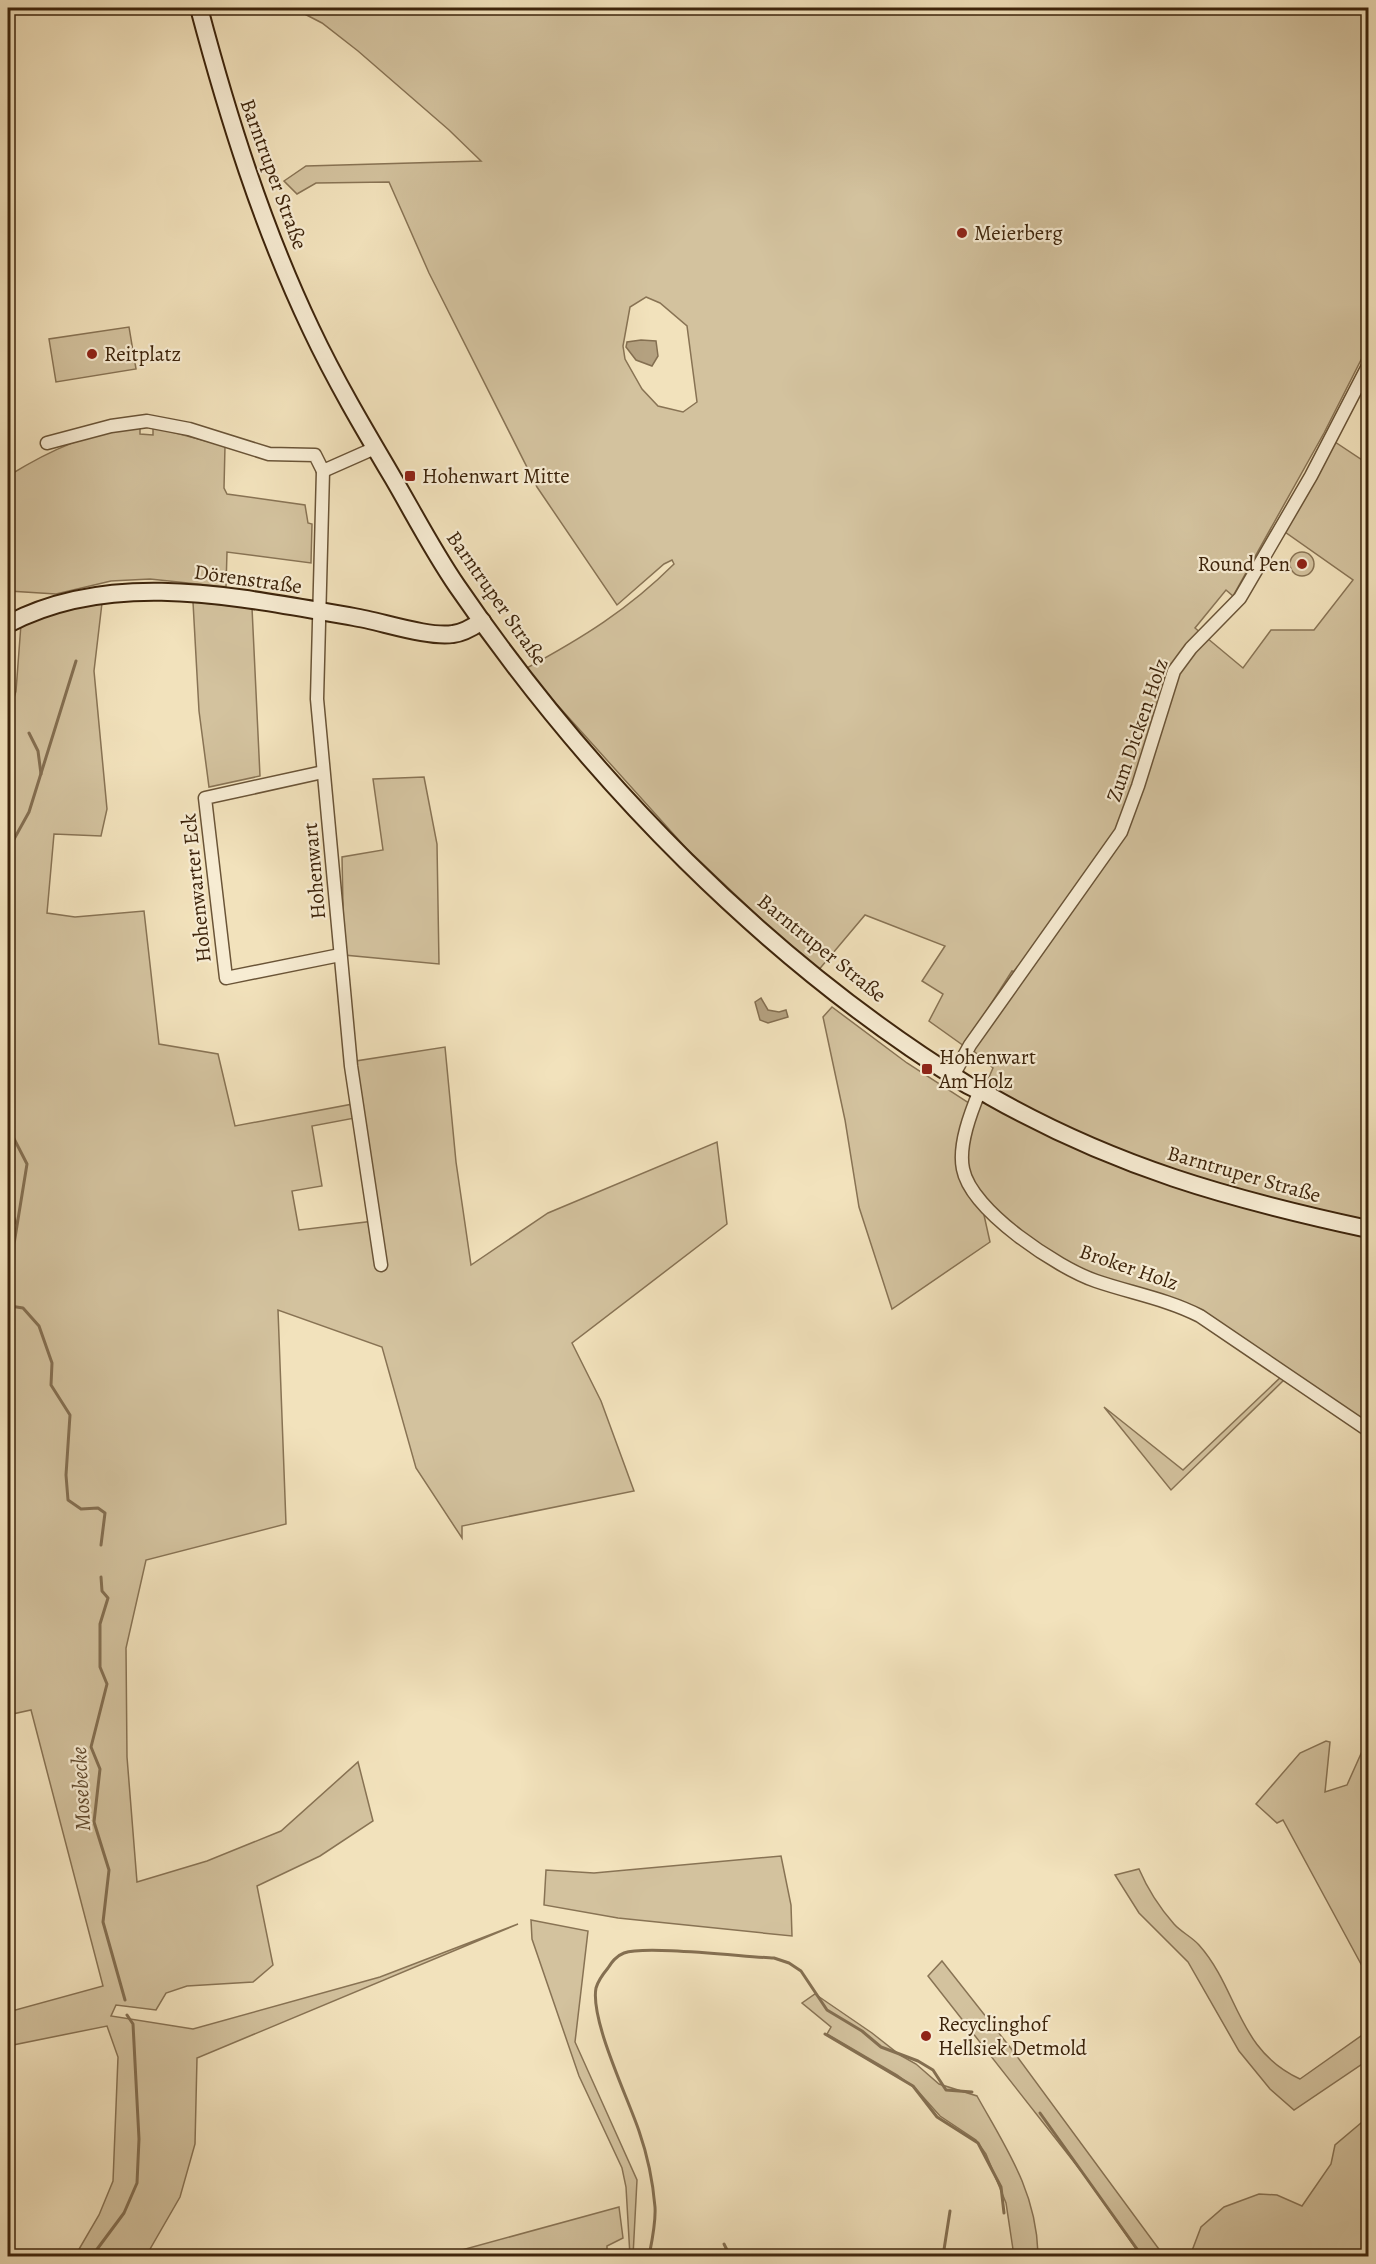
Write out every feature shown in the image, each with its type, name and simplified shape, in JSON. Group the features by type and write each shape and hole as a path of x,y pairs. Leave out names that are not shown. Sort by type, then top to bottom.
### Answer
{"main road":[{"name":"Barntruper Straße","path":"199,8 223,100 265,219 311,330 375,448 453,581 482,621 588,756 647,821 710,883 840,994 954,1074 974,1083 980,1090 1066,1136 1168,1178 1256,1204 1368,1229"},
{"name":"Dörenstraße","path":"8,624 52,606 94,596 133,592 195,593 320,611 438,634 459,633 482,621"}],"street":[{"name":"Zum Dicken Holz","path":"954,1074 976,1037 1121,832 1174,671 1191,648 1240,598 1294,506 1368,366"},
{"path":"47,443 111,426 157,422 269,454 315,455 323,471 375,448"},
{"name":"Hohenwart","path":"323,471 317,699 333,850 351,1066 381,1265"},
{"name":"Hohenwarter Eck","path":"323,772 205,798 226,978 340,955"},
{"name":"Broker Holz","path":"980,1090 964,1142 963,1169 980,1201 1007,1226 1078,1273 1095,1281 1178,1304 1200,1316 1368,1430"}],"shaded area":[{"path":"293,8 1368,8 1368,346 1324,433 1233,596 1226,590 1195,628 1243,668 1271,630 1314,630 1353,580 1285,532 1335,442 1368,464 1368,1427 1200,1314 1096,1279 1035,1243 983,1200 965,1163 978,1102 993,1068 968,1046 1018,973 1012,971 964,1046 929,1021 943,994 922,981 945,946 865,915 817,972 686,848 525,669 604,622 674,564 672,560 664,564 617,605 537,487 429,273 389,182 316,183 297,194 284,181 306,166 481,161 358,51 322,23","holes":["646,297 660,303 687,326 697,402 683,412 658,406 642,389 625,359 623,346 630,307"]},
{"name":"Reitplatz","path":"129,327 136,369 56,382 49,339"},
{"path":"656,341 658,356 652,366 636,360 626,347 627,342"},
{"path":"140,427 140,434 153,435 153,427 225,446 224,488 227,494 305,505 308,523 312,524 311,563 227,552 226,587 150,579 111,581 56,594 9,591 8,476 55,450 87,438"},
{"name":"Round Pen","path":"1302,552 1311,555 1314,564 1311,573 1302,576 1293,573 1290,564 1293,555"},
{"path":"193,602 252,608 260,776 209,787 199,711"},
{"path":"102,603 94,671 107,809 101,836 54,834 47,913 75,917 144,911 159,1044 218,1054 235,1126 353,1104 355,1118 312,1126 322,1186 292,1191 299,1230 374,1221 356,1061 445,1047 456,1162 471,1265 548,1213 717,1142 727,1224 572,1343 601,1401 634,1491 462,1526 462,1538 416,1468 382,1347 278,1310 286,1524 146,1560 126,1648 127,1757 137,1882 207,1861 281,1831 358,1762 373,1821 320,1856 257,1886 273,1965 253,1982 187,1986 166,1993 156,2010 116,2005 111,2016 193,2029 380,1977 518,1924 197,2058 195,2144 180,2197 146,2256 75,2256 99,2215 113,2181 118,2057 107,2026 8,2046 8,2012 103,1986 31,1710 8,1715 8,718 16,691 21,624 61,610"},
{"path":"424,777 437,844 439,964 344,955 342,857 383,850 373,779"},
{"path":"761,998 768,1010 779,1012 786,1010 788,1017 768,1023 760,1020 755,1002"},
{"path":"832,1007 907,1063 969,1103 959,1154 982,1206 990,1242 892,1309 859,1207 845,1120 823,1017"},
{"path":"1282,1376 1286,1378 1171,1490 1104,1407 1183,1470"},
{"path":"1368,1738 1368,1977 1283,1820 1277,1823 1256,1804 1300,1753 1326,1741 1330,1742 1325,1792 1347,1785"},
{"path":"781,1856 791,1905 792,1936 618,1918 544,1905 546,1870 594,1873"},
{"path":"1139,1869 1163,1911 1177,1927 1199,1945 1212,1962 1251,2036 1263,2052 1279,2067 1300,2079 1368,2031 1368,2060 1294,2110 1270,2089 1239,2051 1188,1962 1139,1913 1115,1875"},
{"path":"531,1920 588,1931 575,2042 637,2180 633,2256 630,2256 626,2187 622,2168 579,2076 532,1939"},
{"path":"942,1961 1013,2051 1164,2256 1141,2256 1085,2176 928,1976"},
{"path":"815,1994 916,2064 939,2084 977,2096 1018,2171 1032,2210 1038,2253 1014,2256 1006,2203 986,2154 976,2140 940,2116 916,2089 897,2075 827,2034 831,2027 802,2003"},
{"path":"1368,2117 1368,2256 1190,2256 1201,2227 1224,2207 1259,2194 1277,2195 1302,2206 1331,2164 1335,2145"},
{"path":"619,2207 623,2238 607,2246 607,2256 440,2256"}],"waterway":[{"name":"Mosebecke","path":"8,850 29,812 76,661"},
{"path":"29,733 38,751 41,774"},
{"name":"Mosebecke","path":"8,1127 27,1164 14,1244 13,1297 10,1306 23,1308 39,1326 52,1363 51,1385 70,1415 66,1475 68,1500 81,1509 98,1508 105,1513 101,1545"},
{"path":"8,1203 16,1223"},
{"name":"Mosebecke","path":"101,1577 102,1591 108,1598 100,1624 100,1667 107,1684 91,1747 100,1769 94,1822 109,1870 103,1922 125,2000"},
{"path":"649,2256 655,2213 645,2149 604,2039 596,2002 596,1988 599,1980 616,1957 621,1954 652,1950 673,1951 774,1958 789,1963 801,1971 827,2010 862,2031 881,2047 918,2061 933,2070 946,2090 972,2092"},
{"name":"Mosebecke","path":"92,2256 124,2213 137,2183 139,2139 133,2024 127,2015"},
{"path":"825,2034 913,2086 937,2117 978,2143 1001,2187 1004,2213"},
{"path":"1040,2113 1142,2256"},
{"path":"943,2256 950,2211"},
{"path":"724,2244 730,2256"}],"place":[{"name":"Meierberg","path":"962,233"},
{"name":"Reitplatz","path":"92,354"},
{"name":"Hohenwart Mitte","path":"410,476"},
{"name":"Round Pen","path":"1302,564"},
{"name":"Hohenwart Am Holz","path":"927,1069"},
{"name":"Recyclinghof Hellsiek Detmold","path":"926,2036"}]}
